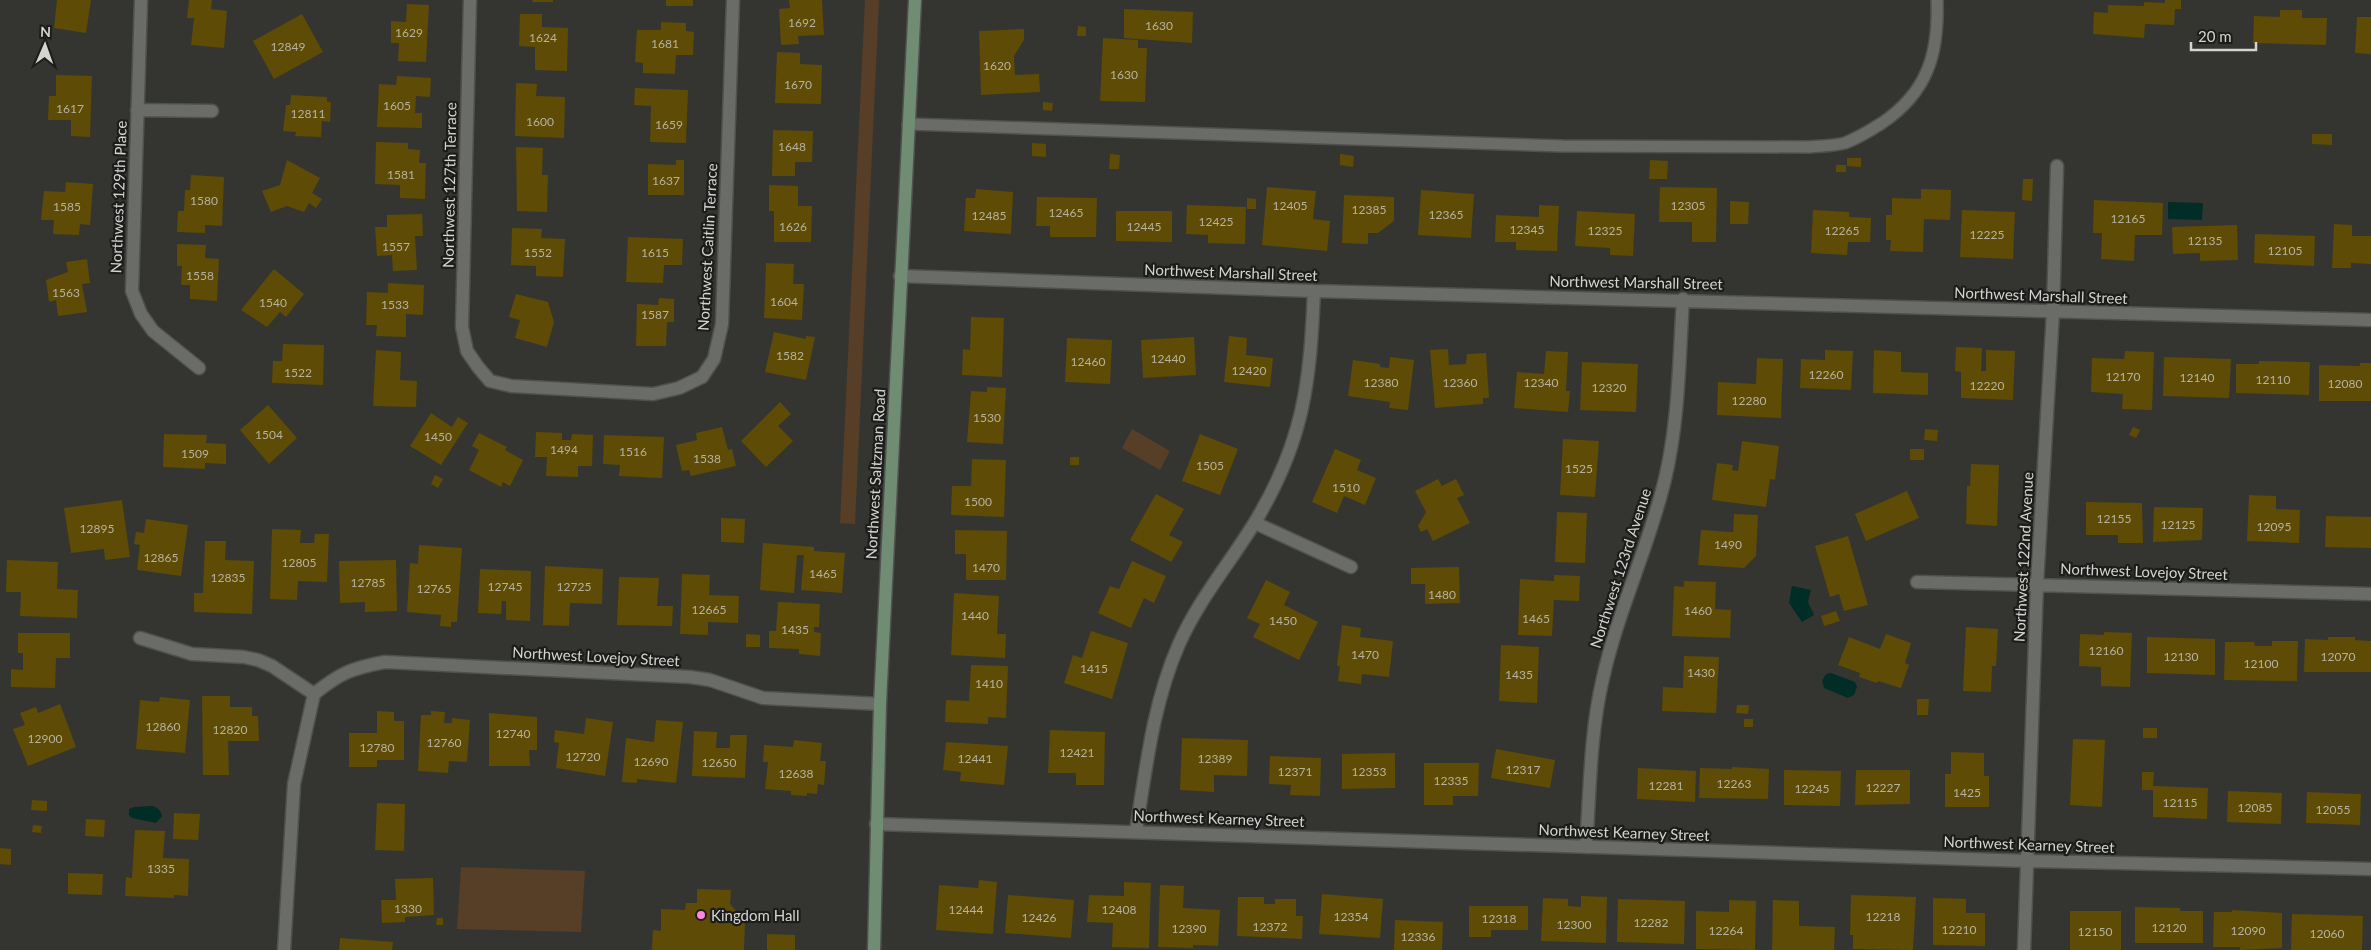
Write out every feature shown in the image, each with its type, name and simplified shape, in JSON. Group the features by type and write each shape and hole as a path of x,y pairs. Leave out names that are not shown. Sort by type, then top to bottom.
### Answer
{"main road":[{"name":"Northwest Saltzman Road","path":"874,950 880,704 915,0"}],"street":[{"name":"Northwest 129th Place","path":"141,0 132,291 141,314 153,331 199,368"},
{"name":"Northwest 127th Terrace","path":"470,0 462,327 468,352 478,368"},
{"name":"Northwest Caitlin Terrace","path":"478,368 490,381 511,386 653,394 679,388 702,377 714,359 722,324 733,0"},
{"path":"137,110 212,111"},
{"name":"Northwest 122nd Avenue","path":"2024,950 2037,584 2053,312 2057,166"},
{"name":"Northwest Marshall Street","path":"900,276 1314,291 1683,299 2053,312 2371,320"},
{"path":"1136,831 1155,716 1178,646 1191,618 1254,523 1280,476 1297,434 1306,395 1311,357 1314,291"},
{"name":"Northwest 123rd Avenue","path":"1586,847 1596,718 1602,680 1611,646 1653,520 1672,447 1676,416 1683,299"},
{"path":"1254,523 1351,566"},
{"name":"Northwest Lovejoy Street","path":"1917,582 2371,594"},
{"path":"140,638 192,654 244,656 258,660 272,666 314,694 294,784 284,950"},
{"name":"Northwest Lovejoy Street","path":"314,694 342,673 359,666 385,662 690,677 710,680 763,698 880,704"},
{"name":"Northwest Kearney Street","path":"876,824 2028,861 2371,869"}],"lane":[{"path":"908,124 1563,146 1810,147 1844,143 1871,130 1897,113 1920,88 1930,66 1937,36 1937,0"}],"shaded area":[{"path":"865,0 879,0 855,524 840,523"},
{"path":"2168,202 2203,203 2202,220 2168,219"},
{"path":"1132,429 1170,451 1160,470 1122,448"},
{"path":"1792,586 1811,590 1808,602 1814,615 1802,622 1789,603"},
{"path":"1831,673 1855,682 1857,687 1854,695 1848,698 1824,688 1822,681 1826,674"},
{"path":"152,806 162,814 156,823 132,818 129,815 129,809 134,807"},
{"path":"461,867 585,871 581,932 457,929"}],"building":[{"path":"57,0 91,0 86,33 54,28"},
{"path":"189,0 212,0 211,9 227,11 224,48 191,45 194,18 187,18"},
{"path":"533,0 553,0 553,2 532,2"},
{"path":"666,0 693,0 693,6 666,6"},
{"path":"789,0 822,0 824,35 798,36 799,44 781,45 779,9 790,8"},
{"path":"2165,0 2181,0 2181,9 2175,9 2174,25 2145,24 2144,38 2093,34 2094,12 2108,13 2108,5 2144,6 2144,2 2165,3"},
{"path":"407,4 429,5 426,62 398,61 399,43 391,43 391,21 406,22"},
{"path":"1124,9 1193,12 1192,43 1124,38"},
{"path":"2280,10 2302,10 2302,18 2327,18 2326,45 2253,43 2254,16 2280,17"},
{"path":"302,14 323,52 274,79 253,41"},
{"path":"520,14 542,14 542,27 568,28 567,71 535,70 535,47 519,46"},
{"path":"2357,17 2371,17 2371,54 2355,53"},
{"path":"661,22 686,23 686,31 694,32 693,55 676,55 675,74 643,73 643,63 635,62 637,30 661,30"},
{"path":"1078,26 1086,27 1086,36 1077,36"},
{"path":"1024,29 1024,40 1014,56 1015,75 1039,74 1040,92 981,95 979,31"},
{"path":"1103,38 1138,40 1138,48 1147,48 1145,102 1100,101"},
{"path":"777,52 800,53 800,64 822,65 821,104 775,103"},
{"path":"56,75 92,76 90,137 71,136 71,120 48,120 49,96 56,96"},
{"path":"397,76 431,78 430,97 416,96 415,113 422,113 422,128 377,127 379,84 396,85"},
{"path":"516,83 537,84 536,96 565,97 564,138 515,136"},
{"path":"635,88 688,90 686,143 650,142 651,106 634,105"},
{"path":"291,95 327,97 327,102 331,102 330,122 322,121 321,137 295,136 296,132 283,131 286,105 290,105"},
{"path":"1043,102 1053,103 1052,111 1043,110"},
{"path":"773,130 813,131 812,162 795,162 795,176 772,176"},
{"path":"2312,134 2332,134 2332,145 2312,144"},
{"path":"376,142 408,143 408,149 420,150 419,163 426,163 425,199 400,198 400,185 375,184"},
{"path":"1032,143 1046,144 1046,157 1032,156"},
{"path":"516,147 543,148 542,175 548,175 547,212 517,211"},
{"path":"1110,154 1120,155 1119,169 1109,169"},
{"path":"1340,154 1354,156 1353,167 1340,165"},
{"path":"1847,158 1861,158 1861,167 1847,166"},
{"path":"287,160 320,178 312,193 322,199 316,208 309,203 304,212 287,206 271,212 262,191 280,185"},
{"path":"676,160 684,160 684,195 648,195 648,164 676,165"},
{"path":"1650,160 1668,161 1667,179 1649,179"},
{"path":"1836,165 1846,165 1846,172 1836,172"},
{"path":"191,175 224,177 222,226 205,225 205,233 177,232 178,211 184,211 185,190 190,190"},
{"path":"2023,179 2033,179 2032,201 2022,200"},
{"path":"66,182 93,184 90,225 80,224 79,235 53,234 54,220 41,220 44,191 65,192"},
{"path":"769,185 798,186 798,206 812,206 811,242 774,242 774,211 769,211"},
{"path":"1267,187 1316,191 1313,219 1330,221 1327,251 1262,245"},
{"path":"1660,187 1717,188 1716,242 1692,242 1692,222 1659,222"},
{"path":"976,189 1013,192 1011,234 964,231 966,198 975,198"},
{"path":"1921,189 1951,190 1950,220 1924,219 1923,252 1890,251 1891,240 1886,240 1886,215 1892,215 1892,198 1921,199"},
{"path":"1421,190 1474,194 1471,238 1418,235"},
{"path":"1344,195 1394,197 1394,221 1378,233 1368,233 1368,244 1342,243"},
{"path":"1037,197 1097,198 1096,237 1050,237 1050,226 1036,226"},
{"path":"1247,198 1256,199 1256,209 1247,209"},
{"path":"2094,200 2163,203 2162,235 2135,235 2134,261 2101,259 2102,233 2093,233"},
{"path":"1730,201 1749,202 1748,224 1730,224"},
{"path":"1187,205 1246,207 1245,244 1208,243 1208,235 1186,234"},
{"path":"1539,205 1559,206 1557,251 1516,250 1516,242 1495,242 1496,215 1539,217"},
{"path":"1813,210 1849,212 1849,217 1871,218 1870,242 1848,242 1847,255 1811,253"},
{"path":"1962,210 2015,212 2013,259 1960,257"},
{"path":"1116,211 1172,211 1172,242 1116,241"},
{"path":"1577,211 1635,214 1633,256 1610,255 1610,248 1575,246"},
{"path":"422,214 423,236 415,236 417,270 393,271 392,255 377,256 375,227 387,227 387,215"},
{"path":"2334,224 2352,225 2352,236 2371,236 2371,264 2351,263 2351,268 2332,268"},
{"path":"2237,225 2238,260 2200,261 2200,253 2173,254 2172,227"},
{"path":"512,228 542,229 541,238 565,239 563,277 536,276 536,266 511,265"},
{"path":"2255,234 2315,236 2314,266 2254,263"},
{"path":"628,237 683,239 682,265 664,265 663,283 626,282"},
{"path":"177,244 206,245 205,258 219,259 217,301 190,299 190,285 181,285 182,266 177,266"},
{"path":"87,259 90,283 82,284 87,312 58,316 56,300 49,302 46,280 68,272 66,262"},
{"path":"766,263 794,264 793,284 804,284 802,320 764,318"},
{"path":"274,269 304,294 286,317 280,312 267,327 241,310"},
{"path":"388,283 424,285 423,315 406,314 406,337 376,336 377,325 366,325 367,292 388,293"},
{"path":"516,294 548,302 554,322 547,347 515,338 520,320 509,317"},
{"path":"659,298 674,299 674,322 667,322 666,346 636,346 637,304 658,305"},
{"path":"971,317 1004,318 1002,377 962,375 963,349 970,350"},
{"path":"774,332 806,339 806,336 815,337 806,380 765,372"},
{"path":"1229,336 1247,338 1246,355 1273,358 1270,387 1224,382"},
{"path":"1194,337 1196,375 1143,378 1141,340"},
{"path":"1067,338 1112,340 1110,384 1065,382"},
{"path":"283,344 324,345 323,385 272,383 273,361 282,361"},
{"path":"1956,347 1982,348 1981,371 1986,371 1986,350 2015,351 2013,400 1961,398 1961,372 1955,371"},
{"path":"1448,349 1449,365 1466,364 1467,354 1486,353 1489,398 1483,398 1483,404 1435,408 1430,350"},
{"path":"376,350 401,352 400,380 417,381 416,407 373,406"},
{"path":"1825,350 1853,351 1851,390 1800,388 1801,359 1825,360"},
{"path":"1874,350 1901,352 1901,372 1928,373 1928,395 1873,393"},
{"path":"1546,351 1568,352 1566,391 1570,391 1568,412 1514,408 1517,372 1544,374"},
{"path":"2125,351 2154,352 2152,410 2122,409 2123,394 2091,392 2092,358 2124,359"},
{"path":"1390,357 1414,360 1408,410 1389,408 1390,402 1348,396 1353,360 1380,364 1380,367 1389,368"},
{"path":"2164,357 2231,359 2229,398 2163,396"},
{"path":"1757,358 1783,359 1781,418 1717,415 1718,382 1756,384"},
{"path":"2259,361 2310,362 2309,395 2236,393 2236,364 2259,364"},
{"path":"1582,362 1638,364 1636,412 1580,410"},
{"path":"2360,363 2371,363 2371,401 2319,401 2319,365 2360,366"},
{"path":"987,387 1006,388 1003,444 967,442 971,391 987,392"},
{"path":"780,402 791,414 778,426 793,441 766,467 741,441"},
{"path":"268,405 297,438 269,464 240,430"},
{"path":"431,413 452,427 458,417 468,423 441,465 410,446"},
{"path":"722,427 728,450 732,449 736,466 691,476 689,470 682,471 676,445 697,440 696,433"},
{"path":"2133,427 2140,430 2136,438 2129,435"},
{"path":"1925,429 1938,430 1937,441 1924,440"},
{"path":"536,432 562,433 562,440 571,440 572,434 593,435 592,466 578,466 578,477 546,476 547,457 535,457"},
{"path":"479,433 507,447 505,450 523,460 510,486 503,482 501,487 469,470 479,450 472,446"},
{"path":"164,434 207,435 206,443 226,444 226,464 205,463 205,469 163,467"},
{"path":"1200,434 1238,449 1220,495 1182,481"},
{"path":"604,435 664,437 662,478 619,476 620,465 603,464"},
{"path":"1563,439 1599,441 1595,497 1560,495"},
{"path":"1742,441 1779,446 1775,480 1770,479 1766,507 1712,500 1717,463 1733,465 1732,470 1738,471"},
{"path":"1335,449 1361,460 1357,470 1376,478 1365,505 1344,496 1337,513 1312,502"},
{"path":"1910,449 1924,449 1924,460 1910,460"},
{"path":"1070,457 1079,457 1079,465 1070,465"},
{"path":"972,459 1006,460 1004,517 951,515 952,486 971,486"},
{"path":"1971,464 1999,465 1997,526 1966,524 1967,486 1970,486"},
{"path":"435,475 443,479 438,488 431,484"},
{"path":"1438,479 1442,486 1456,479 1464,495 1457,498 1470,523 1433,541 1427,529 1421,532 1418,526 1426,512 1415,491"},
{"path":"1907,491 1919,518 1866,541 1855,514"},
{"path":"1156,494 1184,509 1169,535 1183,542 1171,562 1130,540"},
{"path":"2249,495 2276,496 2276,509 2300,510 2299,543 2247,541"},
{"path":"122,500 130,557 105,560 104,549 71,553 64,508"},
{"path":"2086,502 2142,503 2143,543 2118,543 2118,535 2086,535"},
{"path":"2154,507 2203,508 2202,540 2153,542"},
{"path":"1557,512 1587,513 1585,563 1555,562"},
{"path":"1734,514 1758,515 1756,556 1744,568 1698,565 1701,530 1733,532"},
{"path":"2326,516 2371,517 2371,548 2325,547"},
{"path":"721,518 745,519 744,543 721,542"},
{"path":"146,519 188,525 181,576 137,570 140,545 134,544 136,532 144,533"},
{"path":"272,529 301,530 300,543 314,543 315,534 329,534 327,582 298,581 297,600 270,599"},
{"path":"955,530 1007,531 1006,580 966,580 966,554 955,554"},
{"path":"1848,536 1868,605 1844,611 1839,594 1830,597 1815,546"},
{"path":"205,541 226,541 225,560 254,561 252,614 194,612 194,593 203,593"},
{"path":"763,543 814,547 814,551 845,553 842,593 801,590 804,555 797,555 794,593 760,590"},
{"path":"419,545 462,548 457,622 451,622 451,627 440,626 441,615 407,612 410,563 418,564"},
{"path":"7,560 58,562 57,589 78,590 77,618 20,616 21,592 6,592"},
{"path":"396,560 397,611 365,612 365,602 340,603 339,561"},
{"path":"1132,561 1166,576 1154,603 1144,598 1131,628 1098,613 1110,586 1119,589"},
{"path":"545,566 603,569 602,604 570,603 569,626 543,625"},
{"path":"1459,567 1460,603 1425,604 1425,584 1411,584 1411,568"},
{"path":"480,569 531,571 530,621 506,620 506,601 502,601 501,614 478,613"},
{"path":"682,574 710,575 709,595 739,596 738,623 708,622 708,635 680,634"},
{"path":"1554,575 1580,576 1579,601 1554,600 1552,636 1518,635 1520,579 1554,581"},
{"path":"619,577 659,578 657,606 673,606 672,626 617,625"},
{"path":"1266,580 1290,592 1284,605 1318,622 1299,660 1253,637 1260,624 1247,618"},
{"path":"1684,581 1716,582 1715,609 1731,610 1730,638 1672,636 1674,586 1684,587"},
{"path":"954,593 999,596 997,634 1006,634 1005,658 951,655"},
{"path":"778,602 820,604 819,627 814,627 814,632 821,633 820,656 799,654 799,649 769,648 769,631 776,631"},
{"path":"1836,611 1840,621 1824,626 1821,616"},
{"path":"1342,625 1361,628 1360,637 1393,641 1389,677 1362,674 1361,684 1338,681 1340,666 1337,666"},
{"path":"1966,627 1998,629 1996,666 1992,666 1991,692 1963,691"},
{"path":"1091,631 1128,643 1112,699 1064,683 1073,655 1082,658"},
{"path":"2104,632 2132,633 2130,687 2101,686 2101,667 2079,666 2080,634 2104,635"},
{"path":"18,633 70,633 70,658 56,658 55,688 11,687 11,669 23,670 23,653 18,653"},
{"path":"746,634 760,635 760,647 746,647"},
{"path":"1886,634 1911,643 1905,663 1909,665 1901,688 1859,677 1860,673 1838,665 1849,637 1880,649"},
{"path":"2147,637 2215,639 2215,675 2147,673"},
{"path":"2328,637 2355,637 2355,640 2371,641 2371,672 2304,672 2305,639 2328,640"},
{"path":"2272,641 2298,641 2297,681 2224,680 2225,642 2254,642 2255,646 2272,646"},
{"path":"1501,645 1539,647 1537,703 1499,701"},
{"path":"1684,656 1719,657 1716,713 1662,711 1663,687 1683,688"},
{"path":"971,665 1008,666 1006,718 988,717 988,724 945,722 946,700 969,701"},
{"path":"202,696 230,696 230,707 252,707 252,716 258,716 259,741 228,741 229,775 203,775"},
{"path":"160,697 190,700 185,753 136,749 140,700 159,702"},
{"path":"1917,699 1929,699 1928,715 1917,715"},
{"path":"60,704 76,747 28,766 13,729 25,725 20,713 36,707 38,713"},
{"path":"1737,705 1749,705 1748,714 1736,713"},
{"path":"377,711 394,712 394,721 404,721 404,760 377,760 377,767 349,767 349,733 377,733"},
{"path":"431,711 445,712 444,723 452,723 452,718 470,720 467,762 449,761 448,773 418,771 421,715 431,715"},
{"path":"489,713 537,717 537,750 529,750 530,766 489,766"},
{"path":"586,718 613,722 605,776 556,768 559,743 554,742 555,730 584,734"},
{"path":"1744,719 1753,719 1753,727 1744,727"},
{"path":"656,720 683,722 676,783 637,779 637,783 622,782 626,738 654,742"},
{"path":"2143,728 2157,728 2157,738 2143,738"},
{"path":"1050,730 1105,732 1104,785 1076,785 1076,773 1048,773"},
{"path":"694,731 717,732 716,748 730,748 730,735 747,735 745,778 692,776"},
{"path":"1182,738 1248,740 1247,776 1214,775 1214,792 1180,790"},
{"path":"2073,739 2105,740 2102,807 2070,805"},
{"path":"794,740 822,743 820,761 826,761 824,785 818,784 817,794 807,793 807,796 791,795 791,791 765,789 768,762 763,762 764,745 793,747"},
{"path":"946,742 1008,746 1004,785 960,781 961,772 943,770"},
{"path":"1496,749 1555,760 1550,788 1491,778"},
{"path":"1951,752 1984,753 1984,776 1989,776 1989,807 1945,807 1945,774 1951,774"},
{"path":"1395,753 1395,788 1342,789 1342,754"},
{"path":"1270,756 1321,758 1320,796 1290,795 1291,785 1269,784"},
{"path":"1424,763 1479,763 1478,796 1453,796 1453,805 1424,805"},
{"path":"1732,767 1769,769 1768,799 1699,798 1700,768 1732,769"},
{"path":"1638,768 1696,771 1695,802 1637,799"},
{"path":"1784,770 1841,771 1840,806 1784,805"},
{"path":"1856,770 1910,770 1910,804 1855,805"},
{"path":"2142,772 2154,772 2153,786 2208,788 2207,819 2153,817 2153,790 2142,790"},
{"path":"2228,791 2282,793 2281,824 2227,822"},
{"path":"2307,792 2361,794 2360,825 2306,823"},
{"path":"32,800 47,801 47,811 31,810"},
{"path":"377,803 405,804 404,851 375,850"},
{"path":"174,813 200,814 198,840 173,839"},
{"path":"86,819 105,820 104,837 85,836"},
{"path":"33,825 42,826 41,833 32,832"},
{"path":"135,830 165,831 163,858 189,859 188,896 174,895 174,898 125,896 126,877 132,878"},
{"path":"0,848 11,849 11,865 0,864"},
{"path":"68,873 103,874 102,895 68,894"},
{"path":"433,878 434,915 405,917 405,922 382,923 381,900 396,900 395,879"},
{"path":"979,880 997,882 993,934 936,930 939,885 978,888"},
{"path":"1124,882 1151,883 1149,948 1112,947 1113,923 1087,922 1089,895 1124,896"},
{"path":"1160,885 1184,886 1183,908 1220,910 1218,946 1193,945 1193,948 1158,947"},
{"name":"Kingdom Hall","path":"697,889 731,890 730,904 745,921 744,950 652,950 653,930 661,931 661,909 685,910 686,903 697,903"},
{"path":"1322,894 1383,899 1380,938 1319,934"},
{"path":"1008,895 1074,900 1071,938 1005,933"},
{"path":"1851,895 1916,897 1913,950 1853,949 1853,935 1850,935"},
{"path":"1581,896 1607,897 1606,943 1541,941 1543,898 1568,899 1568,906 1581,907"},
{"path":"1238,897 1264,897 1264,904 1275,904 1275,899 1296,899 1296,916 1303,916 1302,939 1237,936"},
{"path":"1933,898 1966,899 1966,913 1985,913 1985,946 1933,945"},
{"path":"1618,899 1685,901 1684,944 1617,942"},
{"path":"1729,900 1756,901 1755,950 1696,949 1696,911 1729,912"},
{"path":"1773,900 1799,901 1799,926 1835,927 1834,950 1772,950"},
{"path":"1469,906 1528,906 1528,930 1491,930 1491,937 1469,937"},
{"path":"2135,907 2180,908 2180,911 2203,911 2203,943 2135,943"},
{"path":"2232,910 2282,913 2282,948 2240,950 2240,947 2213,947 2214,912 2232,912"},
{"path":"2070,911 2121,911 2121,950 2070,950"},
{"path":"2292,914 2363,916 2362,950 2291,950"},
{"path":"437,918 443,918 443,925 436,925"},
{"path":"1395,920 1443,922 1442,950 1394,950"},
{"path":"767,934 795,935 795,950 767,950"},
{"path":"340,938 393,942 392,950 339,950"}],"place":[{"name":"Kingdom Hall","path":"701,915"}]}
